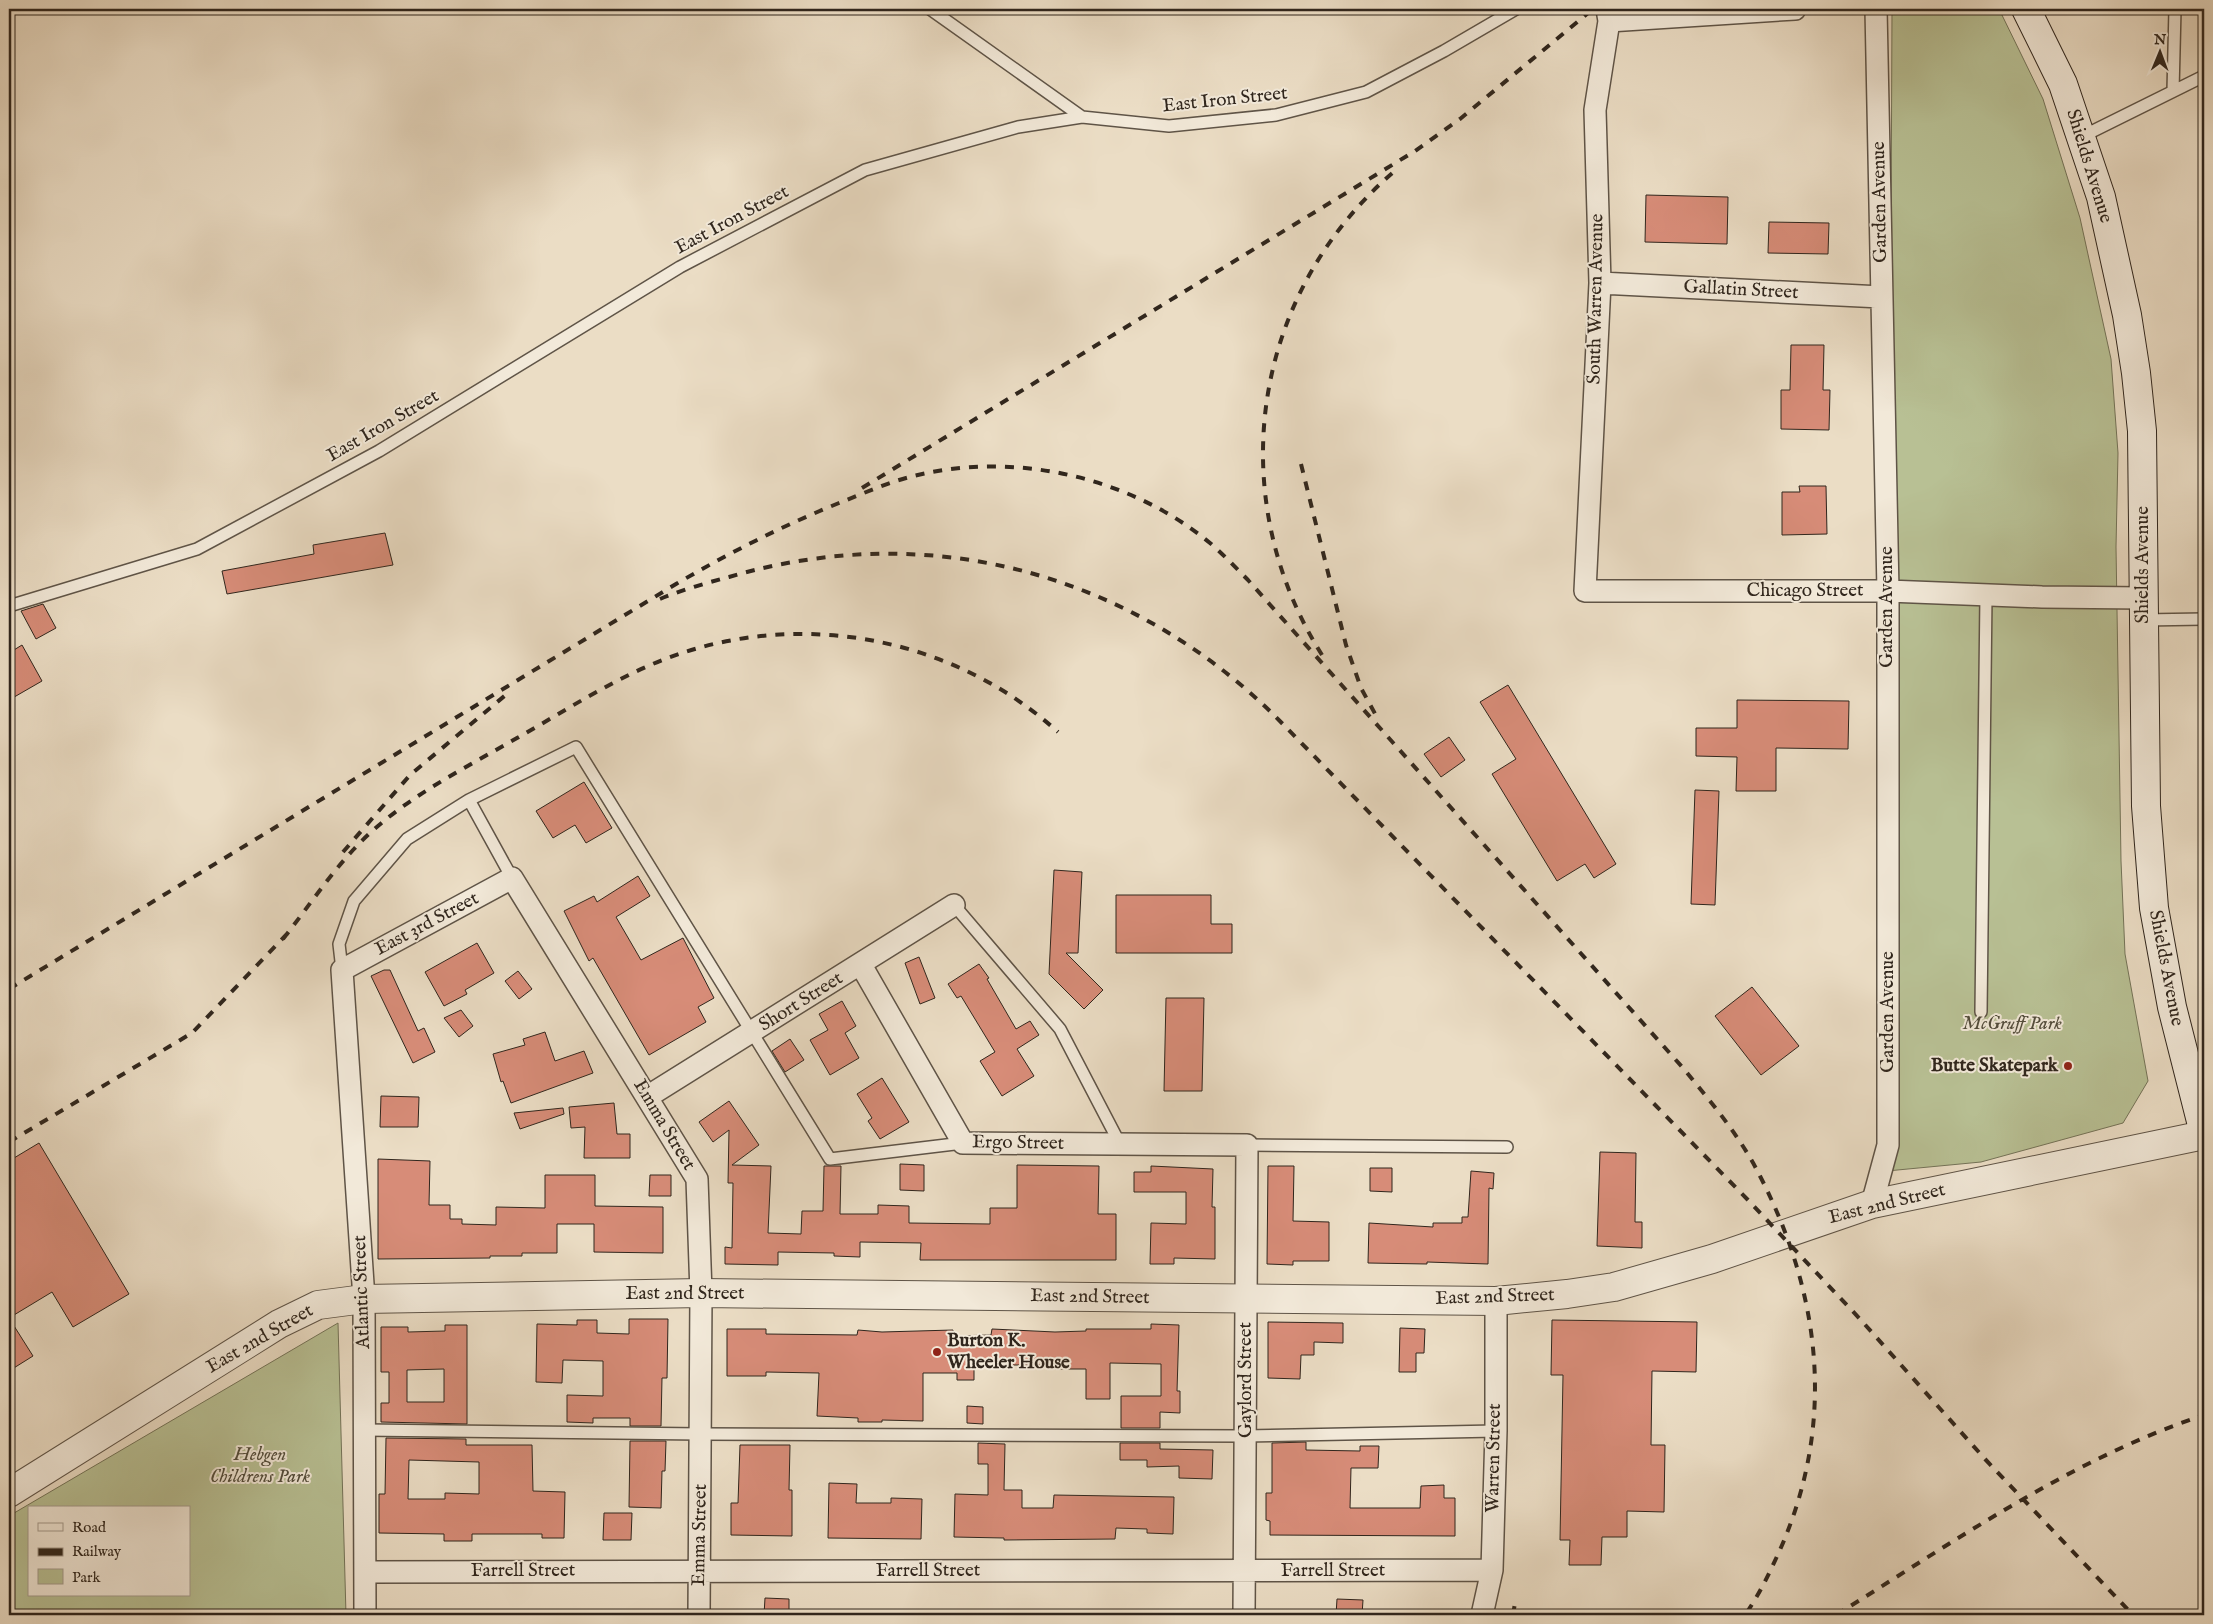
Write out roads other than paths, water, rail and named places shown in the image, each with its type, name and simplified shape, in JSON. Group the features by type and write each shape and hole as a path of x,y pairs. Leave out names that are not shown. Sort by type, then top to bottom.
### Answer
{"street":[{"path":"1608,15 1795,9"},
{"name":"Garden Avenue","path":"1872,1204 1888,1145 1888,591 1876,9"},
{"name":"Shields Avenue","path":"2026,9 2064,84 2101,197 2127,315 2142,431 2146,806 2154,908 2172,1007 2204,1134"},
{"name":"South Warren Avenue","path":"1585,591 1600,283 1595,110 1608,15"},
{"name":"Gallatin Street","path":"1600,283 1881,297"},
{"name":"Chicago Street","path":"1585,591 1888,591 1986,596 2143,609"},
{"name":"East 3rd Street","path":"342,970 512,878"},
{"name":"Emma Street","path":"512,878 698,1179 701,1293 699,1615"},
{"name":"Short Street","path":"647,1097 861,965 954,905"},
{"name":"Ergo Street","path":"861,965 963,1143 1247,1145"},
{"name":"Atlantic Street","path":"342,970 364,1298 366,1615"},
{"name":"East 2nd Street","path":"9,1493 279,1324 318,1305 364,1298 701,1293 1496,1301 1614,1287 1662,1275 1872,1204 2204,1134"},
{"name":"Gaylord Street","path":"1244,1615 1247,1145"},
{"name":"Warren Street","path":"1482,1615 1492,1570 1496,1431 1496,1301"},
{"name":"Farrell Street","path":"365,1572 1492,1570"}],"lane":[{"path":"930,9 1082,117"},
{"name":"East Iron Street","path":"9,606 197,549 379,451 680,267 865,170 1018,127 1082,117 1169,126 1276,115 1366,92 1444,51 1516,9"},
{"path":"2173,91 2175,9"},
{"path":"2081,137 2204,76"},
{"path":"1981,1012 1986,596"},
{"path":"2143,609 2204,619"},
{"path":"342,970 339,944 354,900 407,839 469,800 576,747 830,1158 963,1143"},
{"path":"469,800 512,878"},
{"path":"954,905 1060,1029 1120,1144"},
{"path":"1247,1145 1507,1147"},
{"path":"365,1430 701,1434 1245,1436 1496,1431"}],"railway":[{"path":"862,488 1415,151 1460,119 1593,9"},
{"path":"1322,655 1290,593 1271,529 1263,463 1267,398 1283,334 1310,274 1348,218 1397,169"},
{"path":"1301,464 1346,645 1361,688 1379,721"},
{"path":"9,989 676,584 736,551 797,521 892,482 949,469 1028,468 1068,475 1106,486 1143,501 1178,520 1210,543 1248,580 1683,1068 1724,1120 1752,1161 1781,1222 1797,1268 1808,1315 1814,1362 1814,1409 1809,1457 1797,1504 1779,1552 1745,1615"},
{"path":"660,599 720,579 803,560 876,554 949,557 1020,570 1088,593 1154,624 1216,665 1273,714 1748,1200 1860,1319 1985,1459 2133,1615"},
{"path":"283,939 353,850 390,816 430,788 627,676 665,659 716,644 768,635 820,634 872,640 922,653 971,673 1016,699 1058,732"},
{"path":"343,852 410,775 508,693"},
{"path":"9,1142 192,1033 287,934"},
{"path":"1836,1615 1969,1531 2060,1478 2155,1433 2204,1415"},
{"path":"1513,1615 1515,1603"}],"place":[{"name":"Butte Skatepark","path":"2068,1066"},
{"name":"Burton K. Wheeler House","path":"937,1352"}],"park label":[{"name":"McGruff Park","path":"2012,1024"},
{"name":"Hebgen Childrens Park","path":"260,1466"}]}
